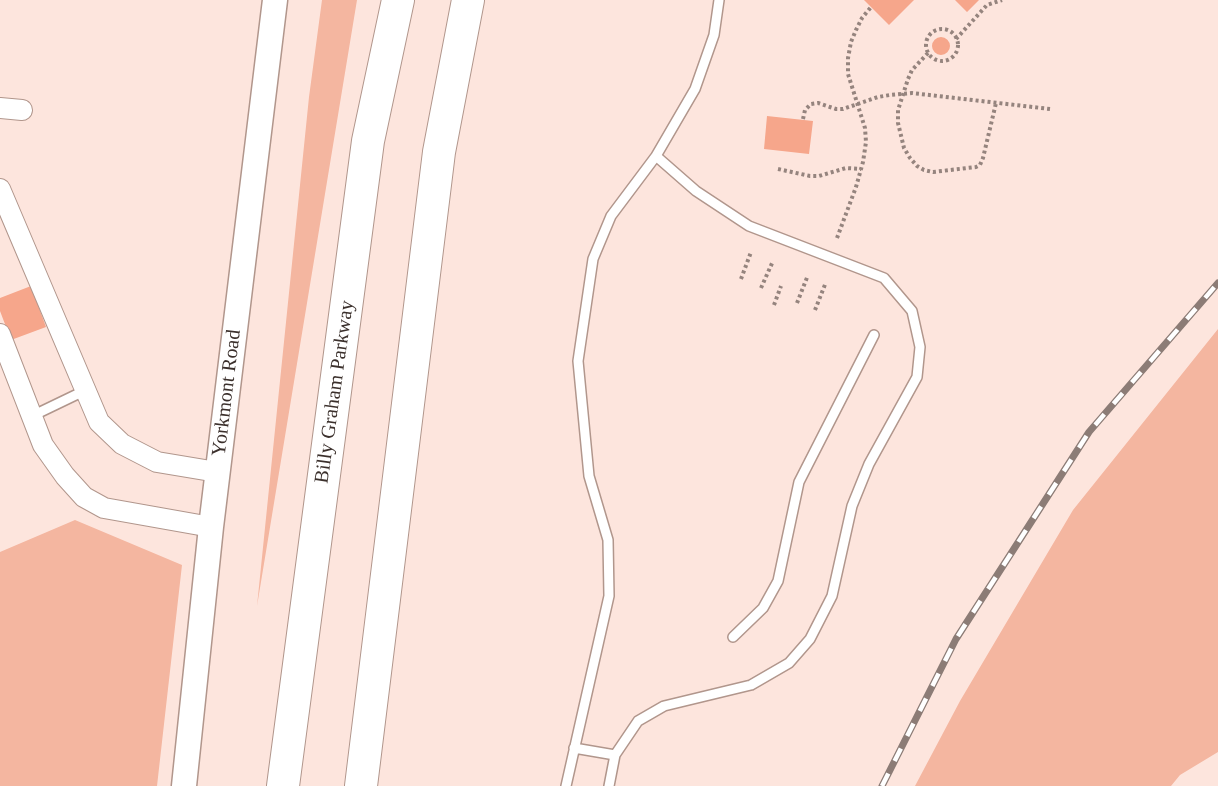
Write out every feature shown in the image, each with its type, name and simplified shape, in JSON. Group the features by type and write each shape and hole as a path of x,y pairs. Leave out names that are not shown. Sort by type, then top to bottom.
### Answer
{"highway":[{"name":"Billy Graham Parkway","path":"283,786 368,141 398,0"},
{"path":"361,786 439,152 468,0"}],"street":[{"name":"Yorkmont Road","path":"184,786 211,527 275,0"},
{"path":"0,108 22,110"},
{"path":"0,189 99,422 122,444 157,462 218,472"},
{"path":"0,334 44,445 65,476 84,497 104,508 211,527"}],"lane":[{"path":"566,786 609,597 608,540 588,476 578,361 593,259 611,216 657,156 695,89 714,34 719,0"},
{"path":"609,786 615,755 638,721 664,706 751,685 789,663 810,639 832,596 852,506 869,464 917,377 920,347 912,311 884,278 749,226 696,191 657,156"},
{"path":"733,637 763,609 777,581 799,482 874,335"},
{"path":"32,416 86,390"},
{"path":"574,748 615,755"}],"path":[{"path":"956,39 987,5 1002,0"},
{"path":"837,238 861,169 866,142 865,128 849,74 848,58 856,30 871,7"},
{"path":"945,30 954,34 957,49 952,58 941,62 928,53 927,38 934,31 945,30"},
{"path":"928,53 912,70 902,93 898,110 898,123 904,148 917,166 933,172 980,165 996,103"},
{"path":"803,119 805,110 811,104 818,103 836,109 848,108 884,96 902,93 921,93 1050,109"},
{"path":"778,169 819,176 846,168 861,169"},
{"path":"741,279 752,252"},
{"path":"761,288 773,261"},
{"path":"797,303 808,275"},
{"path":"815,310 826,282"},
{"path":"774,305 782,286"}],"shaded area":[{"path":"322,0 357,0 257,606 309,97"},
{"path":"1218,329 1218,752 1180,775 1171,786 915,786 960,701 1073,510"},
{"path":"75,520 182,565 157,786 0,786 0,552"}],"building":[{"path":"864,0 914,0 889,25"},
{"path":"955,0 979,0 967,12"},
{"path":"941,37 947,40 950,46 947,52 941,55 935,52 932,46 935,40"},
{"path":"767,116 813,121 809,154 764,149"},
{"path":"31,286 46,327 11,340 0,311 0,298"}],"railway":[{"path":"882,786 956,639 1089,432 1218,283"}]}
